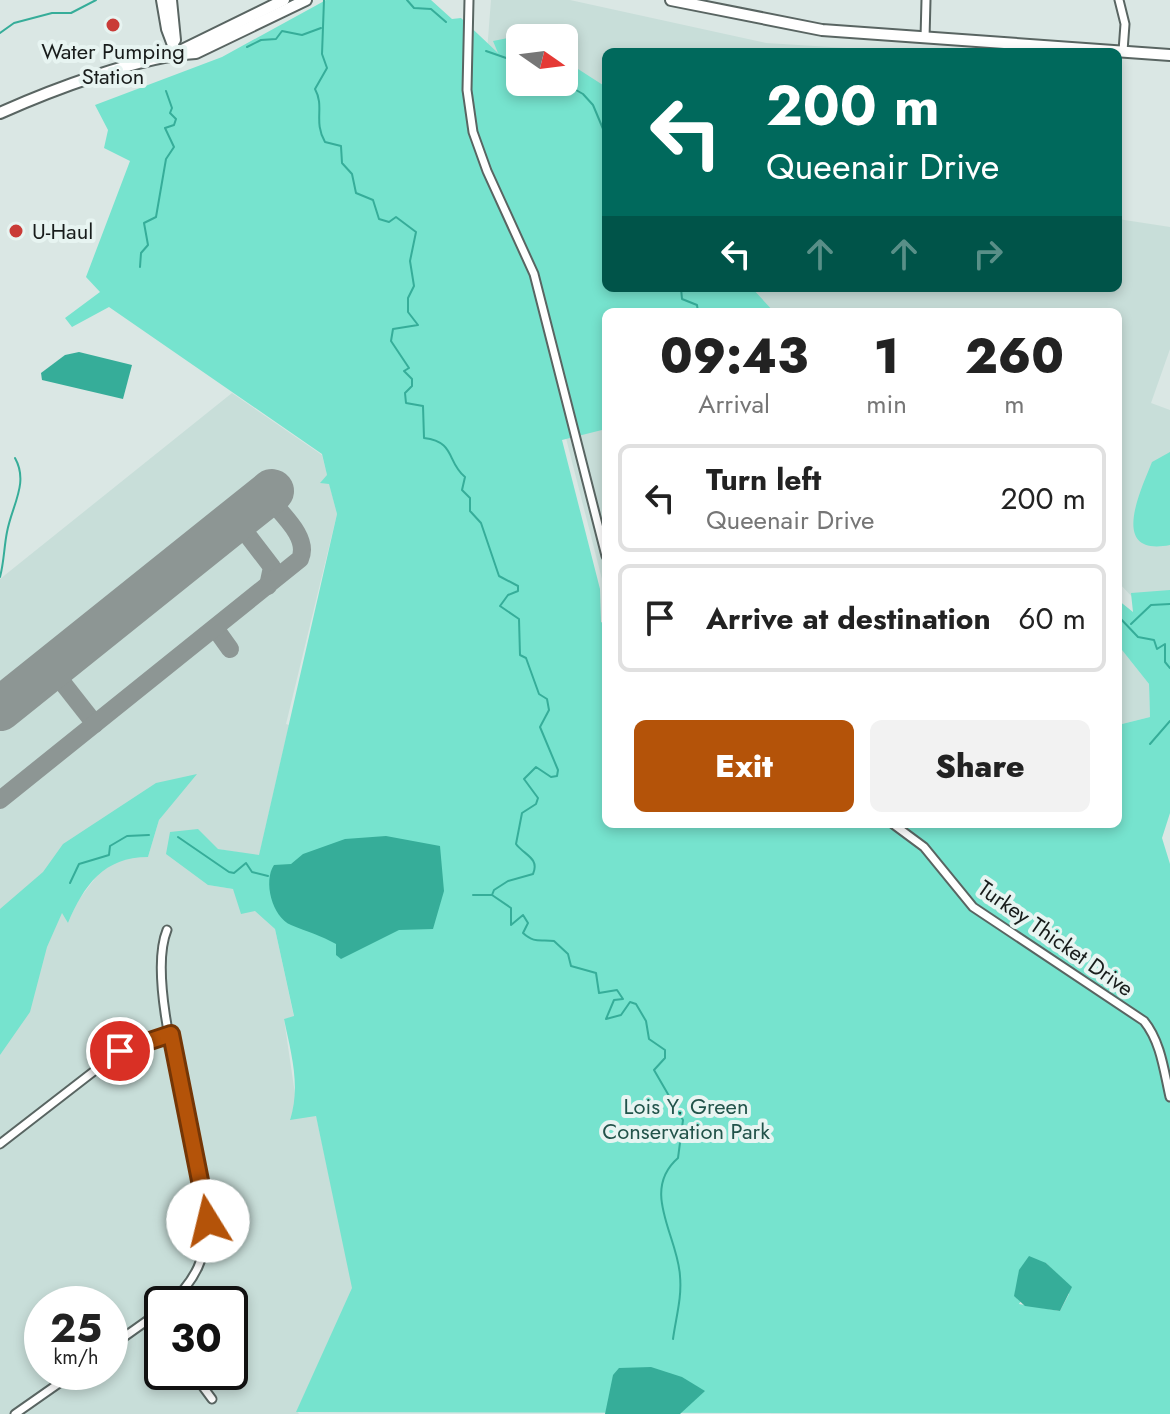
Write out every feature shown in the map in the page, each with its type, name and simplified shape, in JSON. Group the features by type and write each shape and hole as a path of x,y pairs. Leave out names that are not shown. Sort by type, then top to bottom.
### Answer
{"main road":[{"path":"162,0 167,29 176,53"},
{"path":"171,0 176,53"},
{"path":"176,53 192,42 284,0"},
{"path":"0,113 75,84 176,53 196,53 306,0"},
{"path":"659,0 689,4"},
{"path":"671,0 801,28 1077,48"},
{"path":"1123,51 1170,55"}],"street":[{"path":"469,0 467,90 473,132 487,171 534,274 602,539"},
{"path":"925,38 926,0"},
{"path":"1119,0 1125,24 1123,51"},
{"name":"Turkey Thicket Drive","path":"898,828 924,847 973,907 1144,1021 1159,1052 1170,1097"},
{"path":"167,930 159,948 160,968 208,1221 199,1268 184,1286"},
{"path":"0,1144 107,1059 134,1045 171,1034"},
{"path":"15,1414 49,1390"},
{"path":"205,1390 212,1399"}],"shaded area":[{"path":"491,0 570,0 766,43 847,48 602,48 602,292 1122,292 1122,220 1170,227 1170,349 1151,403 1170,410 1170,637 1122,586 1122,308 650,308 553,283 485,77"},
{"path":"79,352 132,365 123,399 42,380 41,373 65,355"},
{"path":"602,384 602,579 555,395"},
{"path":"232,393 322,455 337,514 286,724 289,725 259,856 218,849 208,885 233,889 275,929 294,1017 284,1019 296,1101 290,1119 316,1115 353,1288 297,1411 299,1414 0,1414 0,579","holes":["181,790 159,820 148,857 128,857 103,868 77,902 68,923 53,888"]},
{"path":"1122,650 1149,684 1150,717 1122,724"},
{"path":"386,836 440,846 444,891 433,929 399,930 341,959 336,955 336,944 284,921 271,898 269,880 274,865 291,864 303,854 345,839"},
{"path":"1029,1256 1046,1263 1072,1287 1060,1311 1025,1306 1014,1296 1019,1270"},
{"path":"651,1367 682,1377 705,1391 680,1414 605,1414 613,1375 619,1368"}],"green space":[{"name":"Lois Y. Green Conservation Park","path":"326,0 431,0 452,19 461,18 498,53 493,41 506,38 506,96 578,96 578,69 602,84 602,292 756,292 770,308 602,308 602,430 562,440 600,589 602,828 1122,828 1122,724 1150,717 1149,684 1122,650 1122,603 1133,612 1131,593 1170,590 1170,813 1162,838 1170,864 1170,1414 296,1412 352,1288 316,1116 290,1120 295,1082 284,1019 294,1016 275,929 255,911 241,914 233,889 208,885 166,854 170,832 198,829 218,849 259,855 337,514 329,484 320,483 327,475 322,454 109,307 72,327 65,318 100,292 86,277 130,161 104,148 108,130 95,105 222,57","holes":["1046,1263 1060,1277 1069,1294 1060,1311 1019,1304"]},
{"path":"1170,452 1170,545 1151,546 1139,541 1134,531 1134,518 1141,488 1152,462"},
{"path":"197,774 159,820 148,857 133,858 108,868 89,885 68,923 62,913 47,947 30,1012 0,1055 0,909 43,872 63,844 156,783"}],"waterway":[{"path":"0,33 14,23 52,13 71,13 96,0"},
{"path":"324,0 322,54 327,68 315,89 325,142 341,146 342,163 352,174 356,193 373,200 379,219 389,222 396,217 416,232 410,261 414,286 408,298 408,312 418,325 393,329 391,341 409,368 404,371 412,379 412,386 405,393 406,403 423,406 424,438 446,448 465,477 462,490 470,498 470,511 481,523 499,576 518,586 518,591 508,595 500,606 519,619 520,655 526,658 539,694 547,699 549,710 540,727 558,770 557,776 551,777 536,767 524,779 538,798 536,804 522,813 516,844 533,860 535,869 533,874 508,881 494,890 492,895 511,908 511,925 523,915 528,923 523,933 534,940 554,941 568,954 571,966 596,973 599,993 617,990 623,999 614,1000 606,1019 621,1015 630,1002 636,1004 646,1021 649,1039 665,1050 665,1058 654,1070 683,1120 678,1158 667,1171 661,1199 680,1276 673,1339"},
{"path":"407,0 414,8 431,9 446,22"},
{"path":"247,47 261,40 276,39 282,31 302,35 321,28"},
{"path":"486,51 506,58"},
{"path":"140,267 141,253 148,245 144,223 156,217 166,159 174,147 165,128 174,125 176,119 170,113 172,108 166,91"},
{"path":"578,91 593,105 602,126"},
{"path":"681,292 682,299 697,308"},
{"path":"0,577 7,532 20,485 15,458"},
{"path":"1131,624 1151,605 1170,604"},
{"path":"1122,620 1138,637 1154,640 1157,649 1165,644 1165,662 1170,668"},
{"path":"1150,744 1170,721"},
{"path":"70,883 79,864 109,855 110,846 127,836 149,835"},
{"path":"178,837 229,872 234,873 246,863 252,872 268,876"},
{"path":"473,895 492,895"}],"taxiway":[{"path":"0,800 300,559 301,542 297,534 267,496"},
{"path":"236,520 272,567 268,586"},
{"path":"215,628 230,649"},
{"path":"51,668 95,724"}],"runway":[{"path":"0,709 272,491"}],"place":[{"name":"Water Pumping Station","path":"113,25"},
{"name":"U-Haul","path":"16,231"}],"route":[{"path":"120,1051 171,1034 208,1221"}]}
